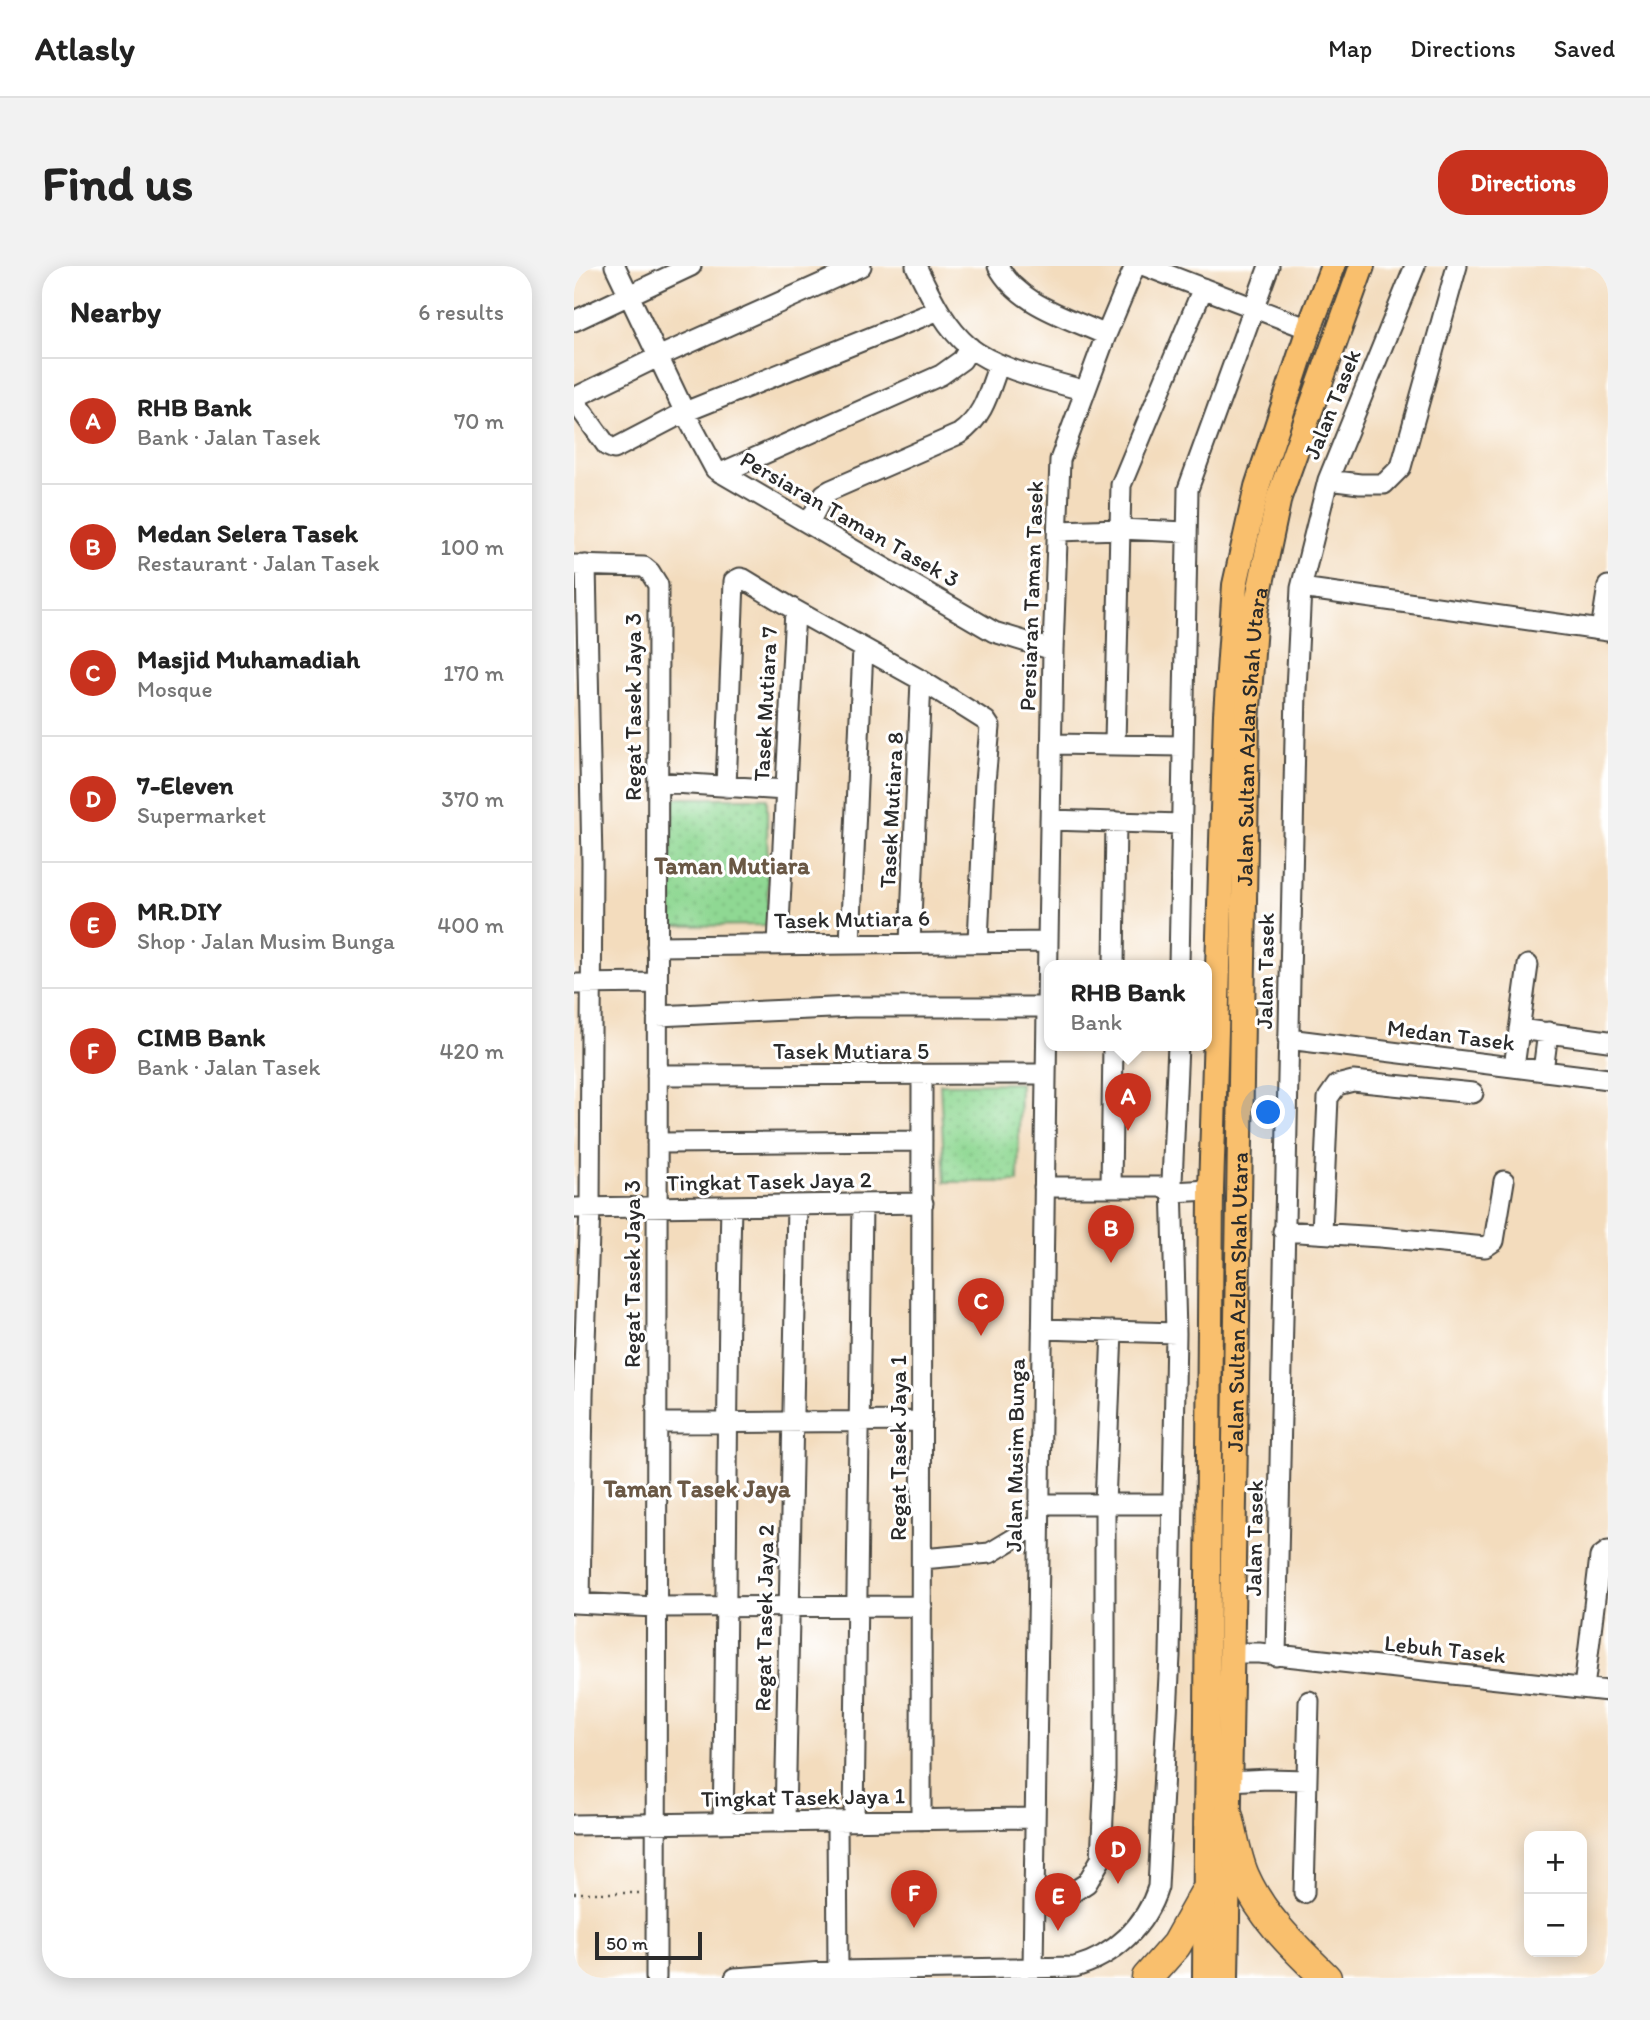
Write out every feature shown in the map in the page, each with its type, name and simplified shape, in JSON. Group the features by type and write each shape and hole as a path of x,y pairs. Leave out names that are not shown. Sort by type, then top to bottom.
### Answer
{"highway":[{"path":"1228,1817 1242,1873 1258,1905 1288,1941 1326,1978"},
{"path":"1147,1978 1176,1945 1204,1895"}],"main road":[{"name":"Jalan Sultan Azlan Shah Utara","path":"1205,1978 1214,1184 1226,713 1235,585 1258,487 1309,329 1333,266"},
{"name":"Jalan Sultan Azlan Shah Utara","path":"1226,1978 1247,720 1255,612 1279,497 1362,266"},
{"path":"1240,1229 1234,1202 1214,1184 1229,1175 1234,1120 1242,1112"}],"street":[{"name":"Persiaran Taman Tasek 3","path":"615,266 715,469 995,632 1053,650"},
{"path":"574,321 691,266"},
{"path":"861,266 658,356 574,399 610,449 619,447 685,412 939,310"},
{"path":"916,266 939,310 970,347 999,364 1085,391"},
{"path":"998,266 1005,280 1028,300 1106,335"},
{"name":"Persiaran Taman Tasek","path":"1048,942 1053,650 1060,460 1106,335 1135,266"},
{"path":"1144,266 1196,279 1253,308 1309,329"},
{"path":"1179,960 1188,489 1269,266"},
{"name":"Jalan Tasek","path":"1276,1656 1283,1231 1296,690 1301,588 1328,480 1415,266"},
{"path":"1328,480 1384,484 1401,467 1457,266"},
{"path":"1115,743 1121,485 1196,279"},
{"path":"721,473 942,375 962,360 970,347"},
{"path":"809,523 824,494 959,434 969,427 982,411 999,364"},
{"path":"1058,531 1120,529 1186,532"},
{"path":"580,565 592,862 583,984 583,1395 577,1603 656,1607 922,1606"},
{"name":"Regat Tasek Jaya 3","path":"580,565 643,567 650,572 658,585 656,1978"},
{"path":"726,787 734,581 744,579 795,610"},
{"path":"1301,588 1605,630 1608,586"},
{"name":"Tasek Mutiara 7","path":"778,944 795,610 921,680 979,716 990,727 978,942"},
{"path":"850,944 863,648"},
{"name":"Tasek Mutiara 8","path":"909,943 921,680"},
{"path":"1052,744 1182,746"},
{"path":"658,782 785,790"},
{"path":"1050,820 1181,824"},
{"path":"1114,960 1116,822"},
{"name":"Tasek Mutiara 6","path":"657,946 1048,942"},
{"name":"Jalan Musim Bunga","path":"1048,942 1048,960"},
{"path":"1514,1067 1528,965"},
{"path":"583,984 657,983"},
{"path":"657,1016 853,1007 1044,1003"},
{"path":"1519,1029 1608,1041"},
{"path":"1543,1071 1548,1032"},
{"name":"Medan Tasek","path":"1288,1039 1608,1079"},
{"name":"Jalan Musim Bunga","path":"1033,1968 1047,1051"},
{"path":"1111,1186 1113,1051"},
{"path":"735,1978 838,1971 1075,1967 1099,1959 1139,1926 1150,1909 1158,1887 1170,1656 1176,1333 1169,1187 1178,1051"},
{"name":"Tasek Mutiara 5","path":"657,1075 1046,1074"},
{"name":"Regat Tasek Jaya 1","path":"921,1820 922,1075"},
{"path":"1322,1232 1328,1098 1337,1085 1353,1081 1473,1093"},
{"path":"657,1143 922,1141"},
{"path":"1283,1231 1485,1247 1494,1241 1504,1181"},
{"path":"1044,1187 1169,1187 1214,1184"},
{"name":"Tingkat Tasek Jaya 2","path":"582,1208 923,1203"},
{"path":"838,1971 856,1607 862,1204"},
{"name":"Regat Tasek Jaya 2","path":"785,1822 797,1205"},
{"path":"723,1823 727,1607 726,1422 731,1206"},
{"path":"1042,1329 1176,1333"},
{"path":"1034,1894 1070,1894 1087,1883 1101,1858 1105,1775 1105,1504 1112,1331"},
{"path":"657,1423 922,1421"},
{"path":"1039,1504 1173,1504"},
{"path":"922,1559 990,1553 1038,1524"},
{"path":"1584,1688 1600,1557 1608,1551"},
{"name":"Lebuh Tasek","path":"1230,1653 1608,1691"},
{"path":"1304,1893 1309,1701"},
{"path":"1228,1781 1307,1780"},
{"name":"Tingkat Tasek Jaya 1","path":"574,1825 1034,1818"}],"path":[{"path":"574,1893 656,1893"}],"green space":[{"path":"670,798 767,798 768,925 672,926"},
{"path":"1020,1083 1018,1182 945,1182 940,1084"}],"place":[{"name":"RHB Bank","path":"1128,1131"},
{"name":"Medan Selera Tasek","path":"1111,1263"},
{"name":"Masjid Muhamadiah","path":"981,1336"},
{"name":"7-Eleven","path":"1118,1884"},
{"name":"CIMB Bank","path":"914,1928"},
{"name":"MR.DIY","path":"1058,1931"}],"district":[{"name":"Taman Mutiara","path":"732,865"},
{"name":"Taman Tasek Jaya","path":"697,1488"}]}
